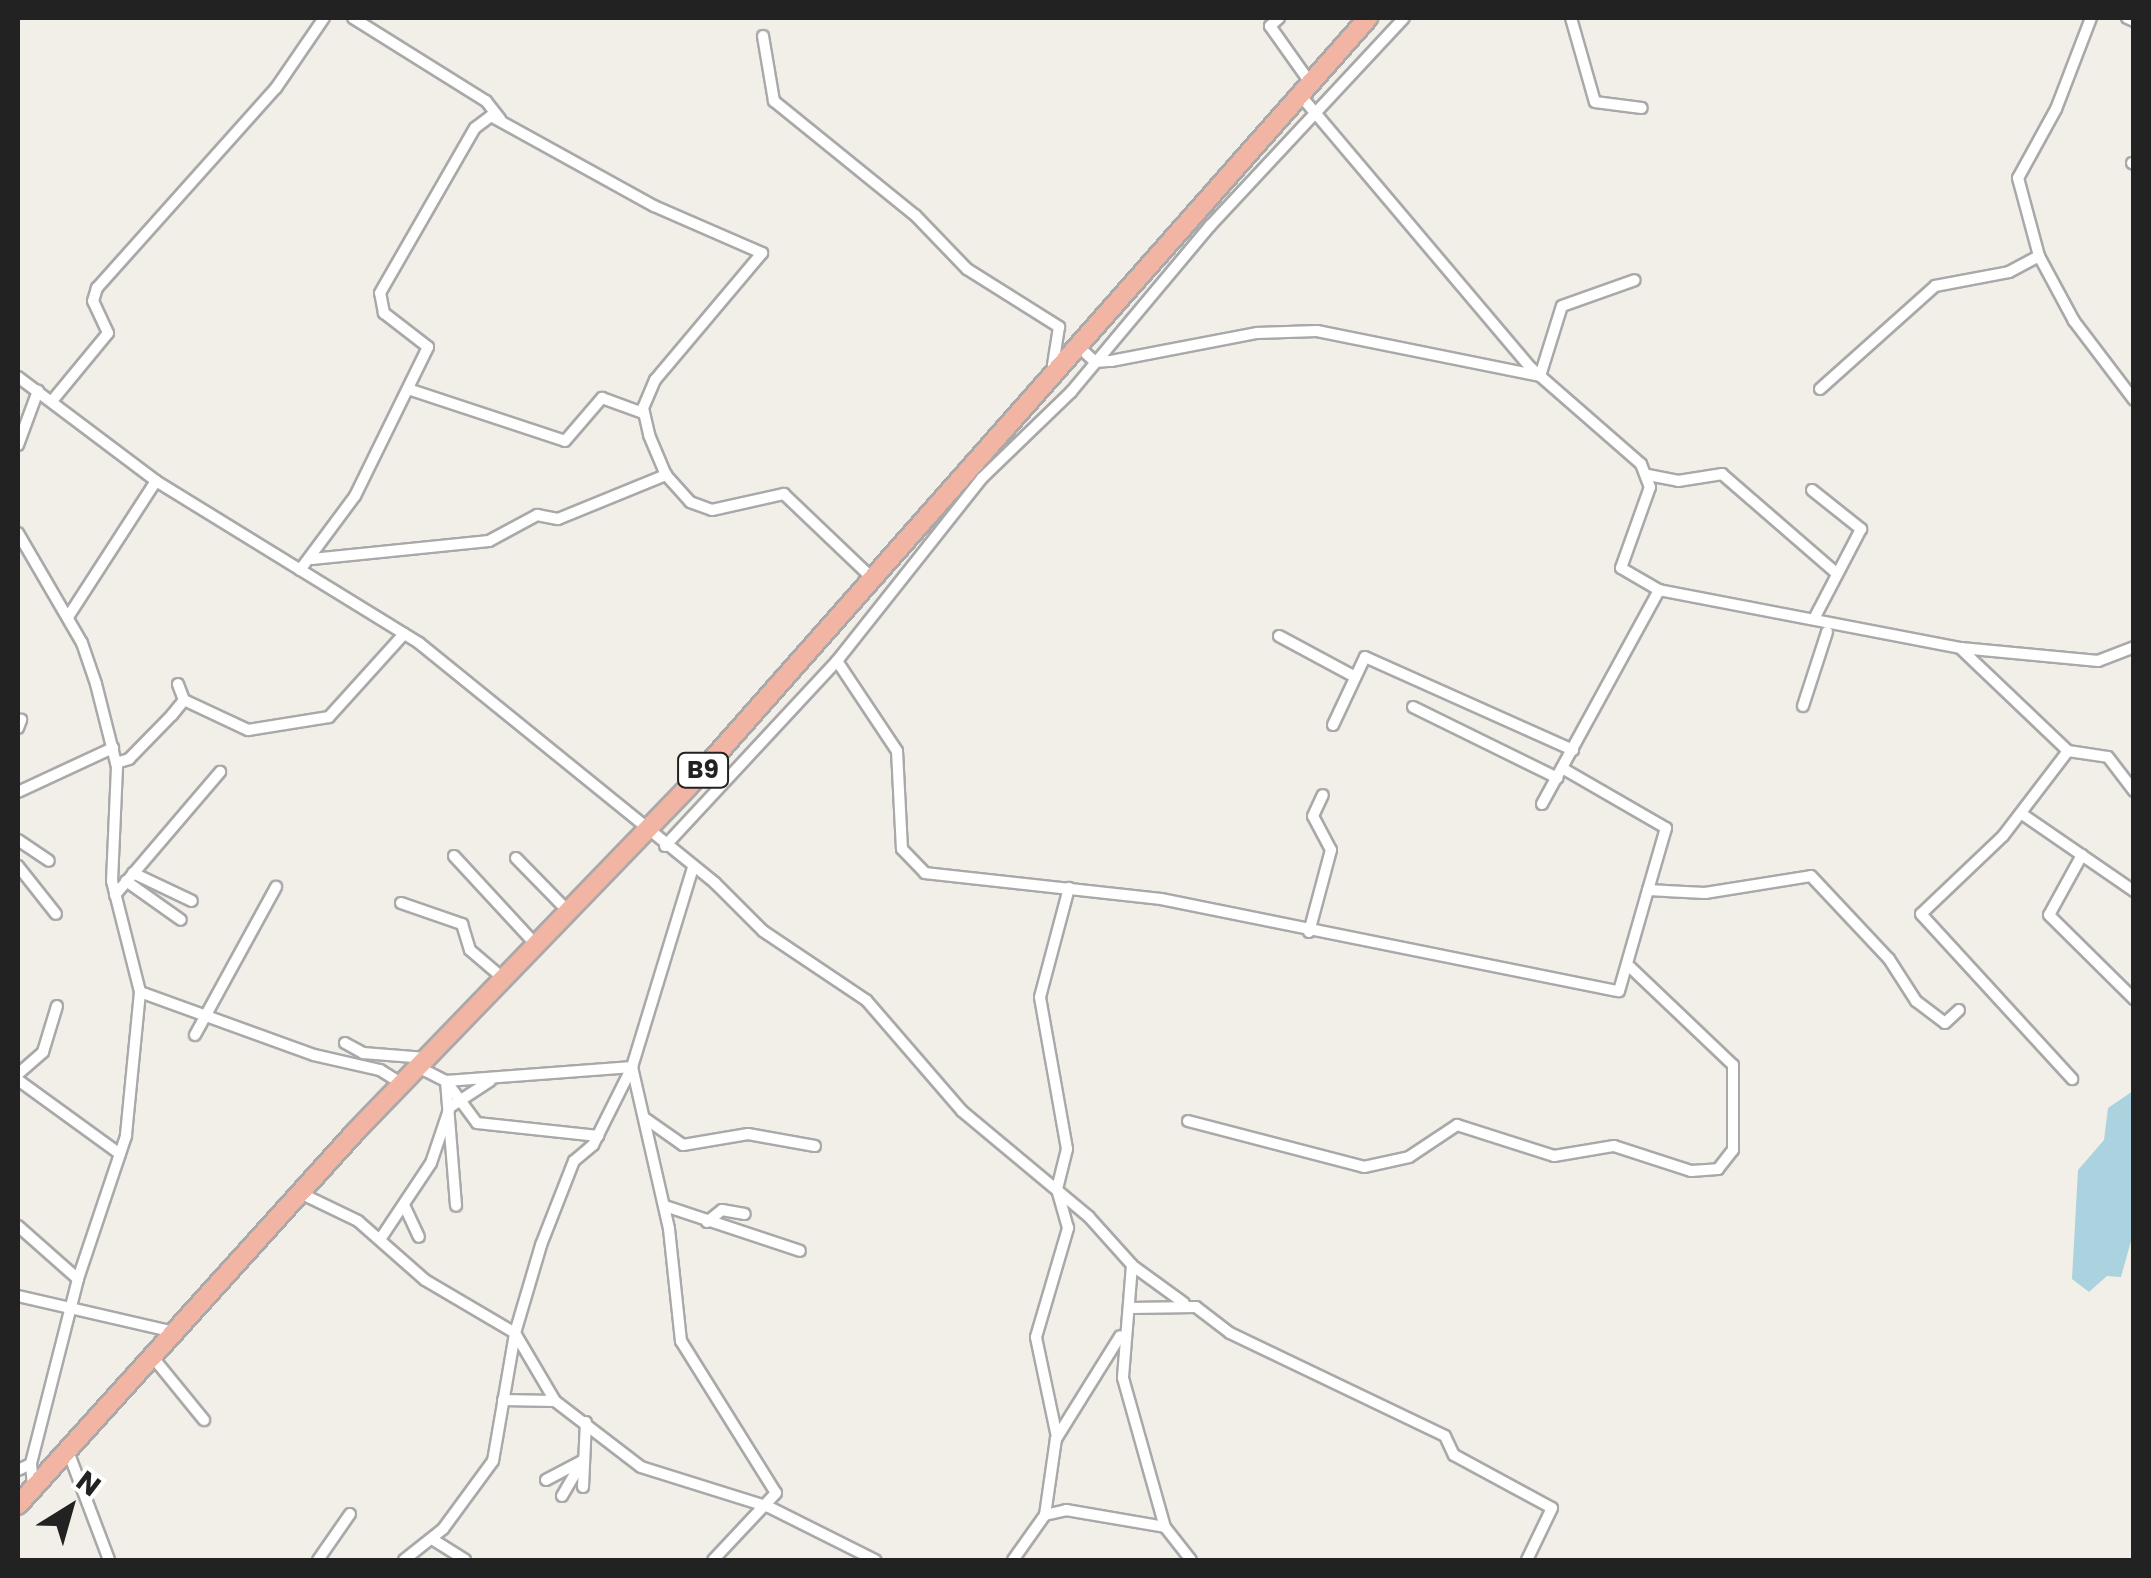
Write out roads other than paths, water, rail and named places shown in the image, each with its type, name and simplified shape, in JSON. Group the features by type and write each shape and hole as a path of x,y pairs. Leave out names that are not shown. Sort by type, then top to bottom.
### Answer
{"highway":[{"name":"B9","path":"18,1505 65,1445 170,1331 645,831 1368,18"}],"street":[{"path":"52,401 108,332 93,301 97,288 276,88 324,18"},
{"path":"354,18 486,101 500,120"},
{"path":"665,846 837,661 982,478 1095,362 1404,18"},
{"path":"1571,18 1595,102 1642,108"},
{"path":"2091,18 2056,108 2018,178 2038,256 2074,321 2134,400"},
{"path":"1272,20 1318,115 1540,376 1648,475 1678,481 1722,474 1835,572"},
{"path":"763,36 774,101 915,215 967,270 1059,327 1062,345 1047,381"},
{"path":"300,570 312,559 355,496 428,343 384,313 380,292 485,117 500,120 654,206 762,253 668,362 643,413 666,475 690,502 712,510 784,494 872,579"},
{"path":"1820,389 1936,286 2009,272 2038,256"},
{"path":"1540,376 1562,306 1635,280"},
{"path":"1095,362 1302,330 1376,338 1540,376"},
{"path":"1078,346 1095,362"},
{"path":"18,377 156,481 404,634 786,948 867,1001 962,1111 1057,1189 1132,1265 1230,1333 1445,1436 1454,1455 1552,1508 1526,1560"},
{"path":"408,389 565,441 602,398 643,413"},
{"path":"18,445 38,391"},
{"path":"312,559 489,541 537,515 558,518 666,475"},
{"path":"1648,475 1646,507 1621,568 1659,590 1960,648 2134,659"},
{"path":"68,617 156,481"},
{"path":"1803,706 1835,572 1861,529 1812,490"},
{"path":"18,533 68,617 113,748 114,895 140,992 120,1154 78,1279 31,1464 34,1486"},
{"path":"1542,804 1659,590"},
{"path":"178,684 184,700 248,730 329,717 404,634"},
{"path":"1279,636 1354,677"},
{"path":"1960,648 2068,751 2108,757 2134,792"},
{"path":"2114,659 2134,648"},
{"path":"1334,725 1365,657 1573,750"},
{"path":"837,661 897,751 902,849 913,866 962,880 1070,888 1612,990 1623,987 1666,828 1560,773 1414,707"},
{"path":"116,762 148,743 184,700"},
{"path":"18,788 113,748"},
{"path":"2068,751 2022,814 1921,914 2072,1078"},
{"path":"114,895 220,772"},
{"path":"1309,932 1331,850 1314,816 1323,795"},
{"path":"2022,814 2134,891"},
{"path":"18,840 49,861"},
{"path":"2082,854 2049,915 2134,999"},
{"path":"454,856 537,946"},
{"path":"516,858 567,910"},
{"path":"18,866 56,914"},
{"path":"404,1560 432,1538 493,1461 515,1333 562,1187 598,1136 632,1067 692,867"},
{"path":"1648,890 1704,893 1811,876 1889,959 1916,1001 1944,1023 1959,1010"},
{"path":"130,877 192,901"},
{"path":"130,877 181,920"},
{"path":"195,1035 276,888"},
{"path":"1013,1560 1045,1515 1057,1436 1036,1337 1068,1228 1057,1189 1065,1125 1040,998 1070,888"},
{"path":"401,903 462,924 470,950 505,980"},
{"path":"1188,1121 1364,1167 1408,1157 1457,1125 1554,1156 1614,1146 1691,1171 1718,1168 1733,1150 1733,1065 1630,966"},
{"path":"140,992 202,1018 370,1066 402,1084"},
{"path":"57,1006 43,1052 18,1077 120,1154"},
{"path":"345,1043 362,1053 422,1063 462,1097 477,1123 598,1136"},
{"path":"446,1081 632,1067"},
{"path":"632,1067 665,1206 681,1341 768,1473 776,1492 769,1507 713,1560"},
{"path":"380,1238 431,1164 446,1114 462,1097 491,1080"},
{"path":"446,1081 456,1206"},
{"path":"645,1119 684,1145 748,1134 815,1146"},
{"path":"300,1193 380,1238 425,1280 515,1333 555,1402 662,1477 769,1507 875,1560"},
{"path":"404,1205 419,1237"},
{"path":"665,1206 800,1251"},
{"path":"708,1222 722,1210 745,1214"},
{"path":"18,1226 78,1279"},
{"path":"1132,1265 1126,1326 1126,1390 1166,1527 1190,1560"},
{"path":"18,1296 170,1331"},
{"path":"1130,1308 1185,1303"},
{"path":"1057,1436 1126,1326"},
{"path":"150,1354 204,1420"},
{"path":"503,1400 555,1402"},
{"path":"583,1488 586,1422"},
{"path":"65,1445 109,1560"},
{"path":"546,1480 584,1460"},
{"path":"562,1496 584,1460"},
{"path":"18,1470 31,1464"},
{"path":"1045,1515 1076,1510 1166,1527"},
{"path":"318,1560 350,1514"},
{"path":"432,1538 465,1560"}],"water":[{"path":"2133,1091 2133,1234 2121,1277 2107,1276 2089,1292 2072,1279 2078,1170 2104,1140 2108,1108"}]}
